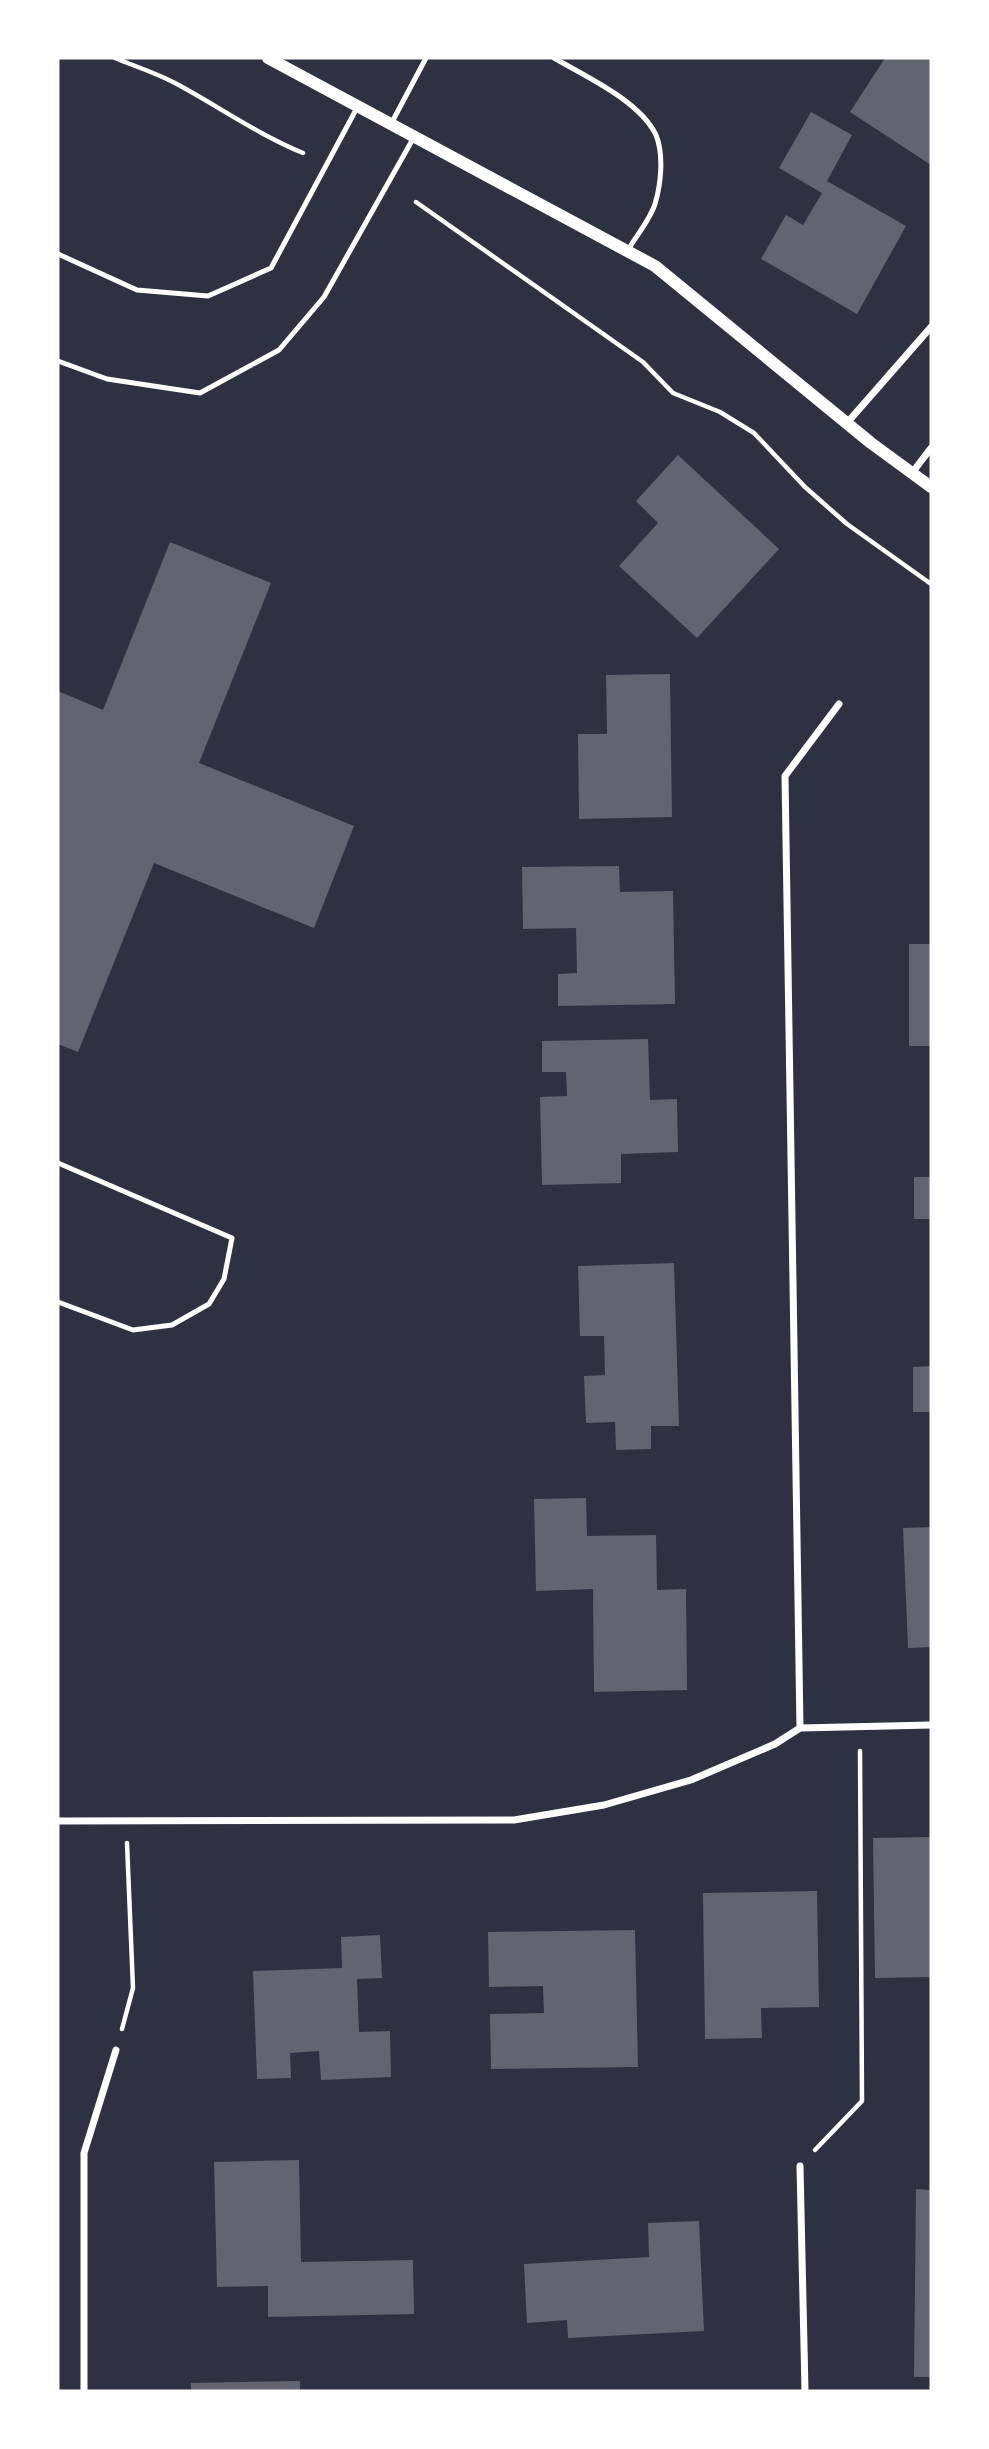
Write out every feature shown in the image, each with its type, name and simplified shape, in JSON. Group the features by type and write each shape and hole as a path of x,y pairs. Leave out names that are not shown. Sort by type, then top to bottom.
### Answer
{"street":[{"path":"268,58 655,266 847,423 931,487"},
{"path":"847,423 930,331"},
{"path":"912,473 931,447"},
{"path":"800,1728 785,776 839,704"},
{"path":"58,1821 514,1820 604,1805 691,1780 775,1744 800,1728 931,1726"},
{"path":"84,2391 84,2153 116,2050"},
{"path":"800,2166 805,2391"}],"lane":[{"path":"391,124 426,58"},
{"path":"554,58 615,93 642,116 656,135 662,166 655,206 627,251"},
{"path":"58,254 137,290 208,296 271,268 358,106"},
{"path":"58,361 107,379 200,393 279,350 324,296 414,137"},
{"path":"58,1163 232,1238 224,1279 209,1304 172,1325 133,1330 58,1302"}],"path":[{"path":"114,58 172,81 222,109 244,125 303,153"},
{"path":"416,202 643,362 673,393 720,412 754,433 805,487 847,524 931,584"},
{"path":"800,2166 862,2101 860,1727"},
{"path":"116,2050 133,1988 127,1820"}],"building":[{"path":"885,58 931,58 931,165 850,112"},
{"path":"811,112 852,135 827,181 906,226 857,314 761,259 786,215 803,225 822,193 779,168"},
{"path":"678,455 779,549 697,638 619,566 658,523 636,501"},
{"path":"170,542 271,583 199,763 354,826 314,928 154,863 78,1052 58,1044 58,691 103,710"},
{"path":"670,674 672,817 579,819 578,734 607,734 606,675"},
{"path":"619,866 620,892 673,891 675,1004 558,1006 558,974 577,973 576,928 523,929 522,867"},
{"path":"909,944 931,944 931,1046 909,1046"},
{"path":"648,1039 650,1100 677,1099 678,1152 621,1154 621,1183 542,1185 540,1097 567,1096 566,1072 542,1072 542,1041"},
{"path":"914,1177 931,1177 931,1219 914,1219"},
{"path":"674,1263 679,1426 651,1426 651,1449 616,1450 615,1422 586,1423 584,1376 605,1375 604,1336 580,1336 578,1266"},
{"path":"931,1366 931,1412 913,1412 913,1367"},
{"path":"586,1498 587,1536 656,1535 657,1590 686,1589 687,1690 594,1692 593,1589 536,1591 534,1499"},
{"path":"931,1527 931,1647 908,1648 903,1528"},
{"path":"931,1837 931,1977 875,1978 873,1838"},
{"path":"817,1891 819,2007 761,2008 762,2038 705,2039 703,1893"},
{"path":"635,1930 638,2067 491,2069 490,2014 544,2013 543,1986 489,1987 488,1932"},
{"path":"380,1935 382,1978 357,1979 359,2032 390,2031 391,2077 321,2080 319,2051 290,2053 291,2078 257,2079 253,1971 342,1968 341,1937"},
{"path":"299,2160 301,2262 413,2260 414,2314 268,2317 268,2286 217,2287 214,2162"},
{"path":"916,2189 931,2190 931,2377 914,2377"},
{"path":"699,2221 704,2331 568,2338 567,2320 527,2323 524,2264 649,2257 648,2223"},
{"path":"300,2381 300,2391 191,2391 191,2383"}]}
